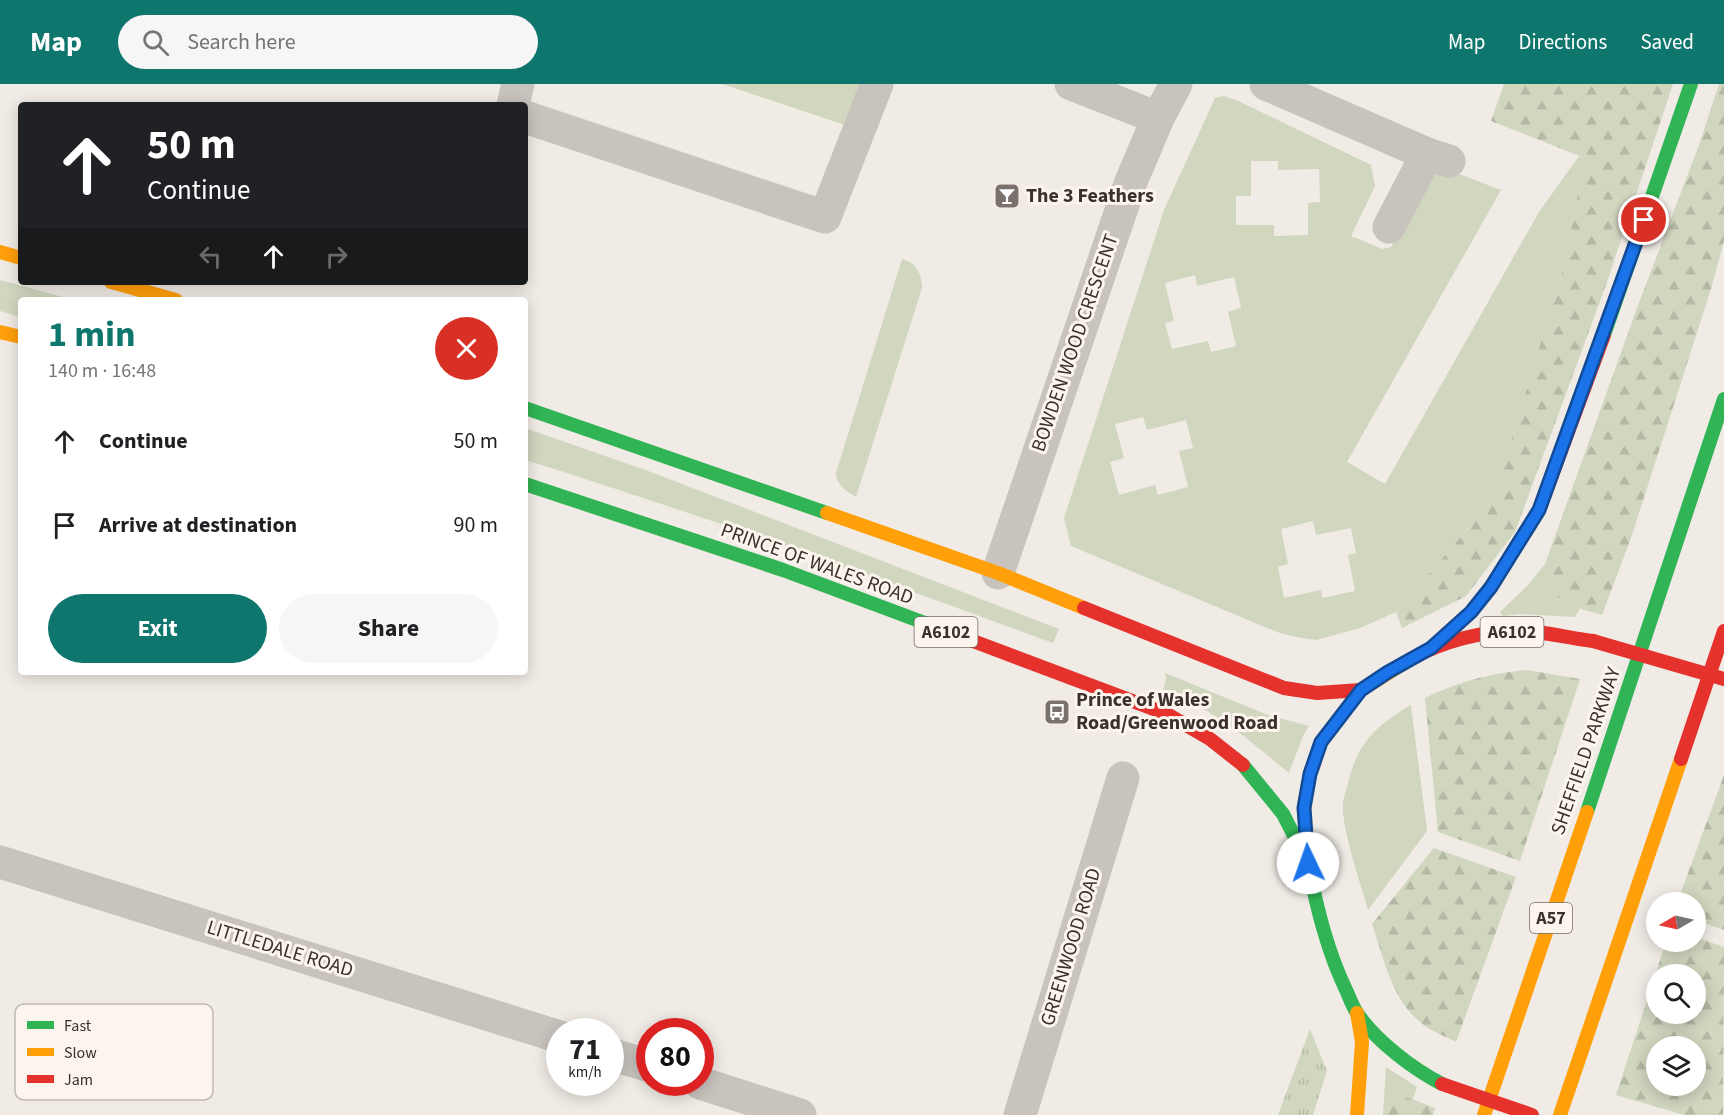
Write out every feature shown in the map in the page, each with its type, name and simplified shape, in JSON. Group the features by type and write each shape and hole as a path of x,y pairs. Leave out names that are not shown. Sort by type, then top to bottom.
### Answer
{"highway":[{"path":"1431,648 1471,612 1491,587 1539,510 1605,333 1691,84"},
{"path":"0,252 18,257"},
{"path":"122,285 166,297"},
{"path":"0,332 18,336"},
{"name":"SHEFFIELD PARKWAY","path":"1484,1115 1724,399"},
{"name":"A6102","path":"528,409 998,573 1284,688 1317,693 1361,690"},
{"name":"PRINCE OF WALES ROAD","path":"528,485 783,570 1167,714 1210,739 1246,768 1283,814 1308,863"},
{"name":"A6102","path":"1532,1115 1442,1084 1419,1072 1400,1057 1357,1013 1339,976 1319,919 1308,863 1304,808 1310,774 1321,742 1361,690 1388,672 1431,648 1483,634 1520,631 1593,641 1724,679"},
{"path":"1560,1115 1724,631"},
{"path":"1356,1115 1362,1041 1357,1013"}],"street":[{"path":"514,102 518,84"},
{"path":"528,118 825,217 877,84"},
{"path":"1071,84 1158,118"},
{"name":"BOWDEN WOOD CRESCENT","path":"998,573 1123,206 1158,118 1176,84"},
{"path":"1266,84 1438,158 1389,227"},
{"name":"GREENWOOD ROAD","path":"1020,1115 1123,778"},
{"name":"LITTLEDALE ROAD","path":"0,862 546,1032"},
{"path":"714,1087 800,1115"}],"green space":[{"path":"722,84 860,84 845,125"},
{"path":"1504,84 1673,84 1606,285 1515,532 1466,596 1402,628 1396,612 1493,500 1563,270 1585,158 1491,121"},
{"path":"1719,84 1724,84 1724,241 1711,289 1631,538 1602,615 1571,605 1551,591 1546,582 1545,564 1637,308 1699,145"},
{"path":"1223,96 1236,100 1371,165 1375,186 1351,236 1383,249 1391,247 1433,164 1501,190 1347,462 1385,484 1539,212 1579,156 1585,158 1563,271 1493,500 1396,612 1360,628 1316,640 1277,632 1071,546 1064,518 1164,210 1215,98","holes":["1251,161 1278,161 1278,170 1319,169 1320,202 1308,203 1308,235 1274,236 1274,225 1236,225 1236,196 1251,196","1195,275 1197,286 1234,277 1241,308 1228,312 1236,346 1211,352 1208,341 1172,349 1165,323 1174,321 1165,283","1143,417 1147,430 1186,420 1193,448 1179,451 1188,487 1158,495 1155,485 1119,495 1110,462 1124,458 1115,424","1313,521 1316,535 1351,528 1356,553 1348,555 1355,591 1322,598 1321,590 1284,598 1278,567 1288,564 1281,529"]},
{"path":"902,259 915,266 921,278 922,288 856,497 840,484 836,473"},
{"path":"0,280 63,297 18,297 18,316 0,311"},
{"path":"528,429 651,472 1059,629 1053,643 856,571 528,461"},
{"path":"1545,564 1550,587 1558,597 1580,608 1575,617 1519,614 1503,616 1500,612 1527,586"},
{"path":"1527,670 1580,679 1520,861 1438,832 1425,698 1475,679"},
{"path":"1165,673 1268,715 1309,726 1289,773 1245,737 1214,716 1163,690"},
{"path":"1411,705 1427,831 1368,910 1348,841 1343,800 1358,755 1371,735 1389,719"},
{"path":"1724,775 1724,930 1706,924 1706,892 1681,892"},
{"path":"1434,848 1516,877 1456,1042 1424,1025 1402,1001 1390,977 1372,924"},
{"path":"1706,941 1724,947 1723,1115 1684,1115 1616,1095 1646,1003 1646,1024 1706,1024 1706,964 1659,964 1663,952 1706,952"},
{"path":"1310,1029 1327,1071 1313,1115 1278,1115"},
{"path":"1386,1067 1417,1087 1413,1099 1392,1102 1386,1115 1383,1115"},
{"path":"1400,1097 1435,1108 1433,1115 1386,1115 1392,1102"}],"traffic: fast":[{"path":"1604,335 1691,84"},
{"path":"1587,812 1724,399"},
{"path":"528,409 827,513"},
{"path":"528,485 783,570 973,641"},
{"path":"1243,765 1283,814 1308,863"},
{"path":"1308,864 1328,945 1356,1011 1374,1034 1396,1053 1419,1071 1442,1084"}],"traffic: slow":[{"path":"0,252 18,257"},
{"path":"122,285 165,297"},
{"path":"0,332 18,336"},
{"path":"827,513 998,573 1084,608"},
{"path":"1308,864 1304,808 1310,774 1321,742 1361,690 1411,659"},
{"path":"1560,1115 1681,759"},
{"path":"1484,1115 1587,812"},
{"path":"1357,1013 1362,1042 1357,1115"}],"traffic: jam":[{"path":"1435,645 1471,612 1491,587 1539,510 1604,335"},
{"path":"1084,608 1284,688 1317,693 1361,690"},
{"path":"1411,659 1449,642 1505,631 1547,633 1593,641"},
{"path":"1681,759 1724,631"},
{"path":"973,641 1167,714 1210,739 1243,765"},
{"path":"1593,641 1724,679"},
{"path":"1442,1084 1532,1115"}],"place":[{"name":"The 3 Feathers","path":"1007,196"},
{"name":"Prince of Wales Road/Greenwood Road","path":"1057,712"}],"route":[{"path":"1308,863 1304,808 1310,774 1321,742 1361,690 1431,648 1471,612 1491,587 1539,510 1644,220"}]}
